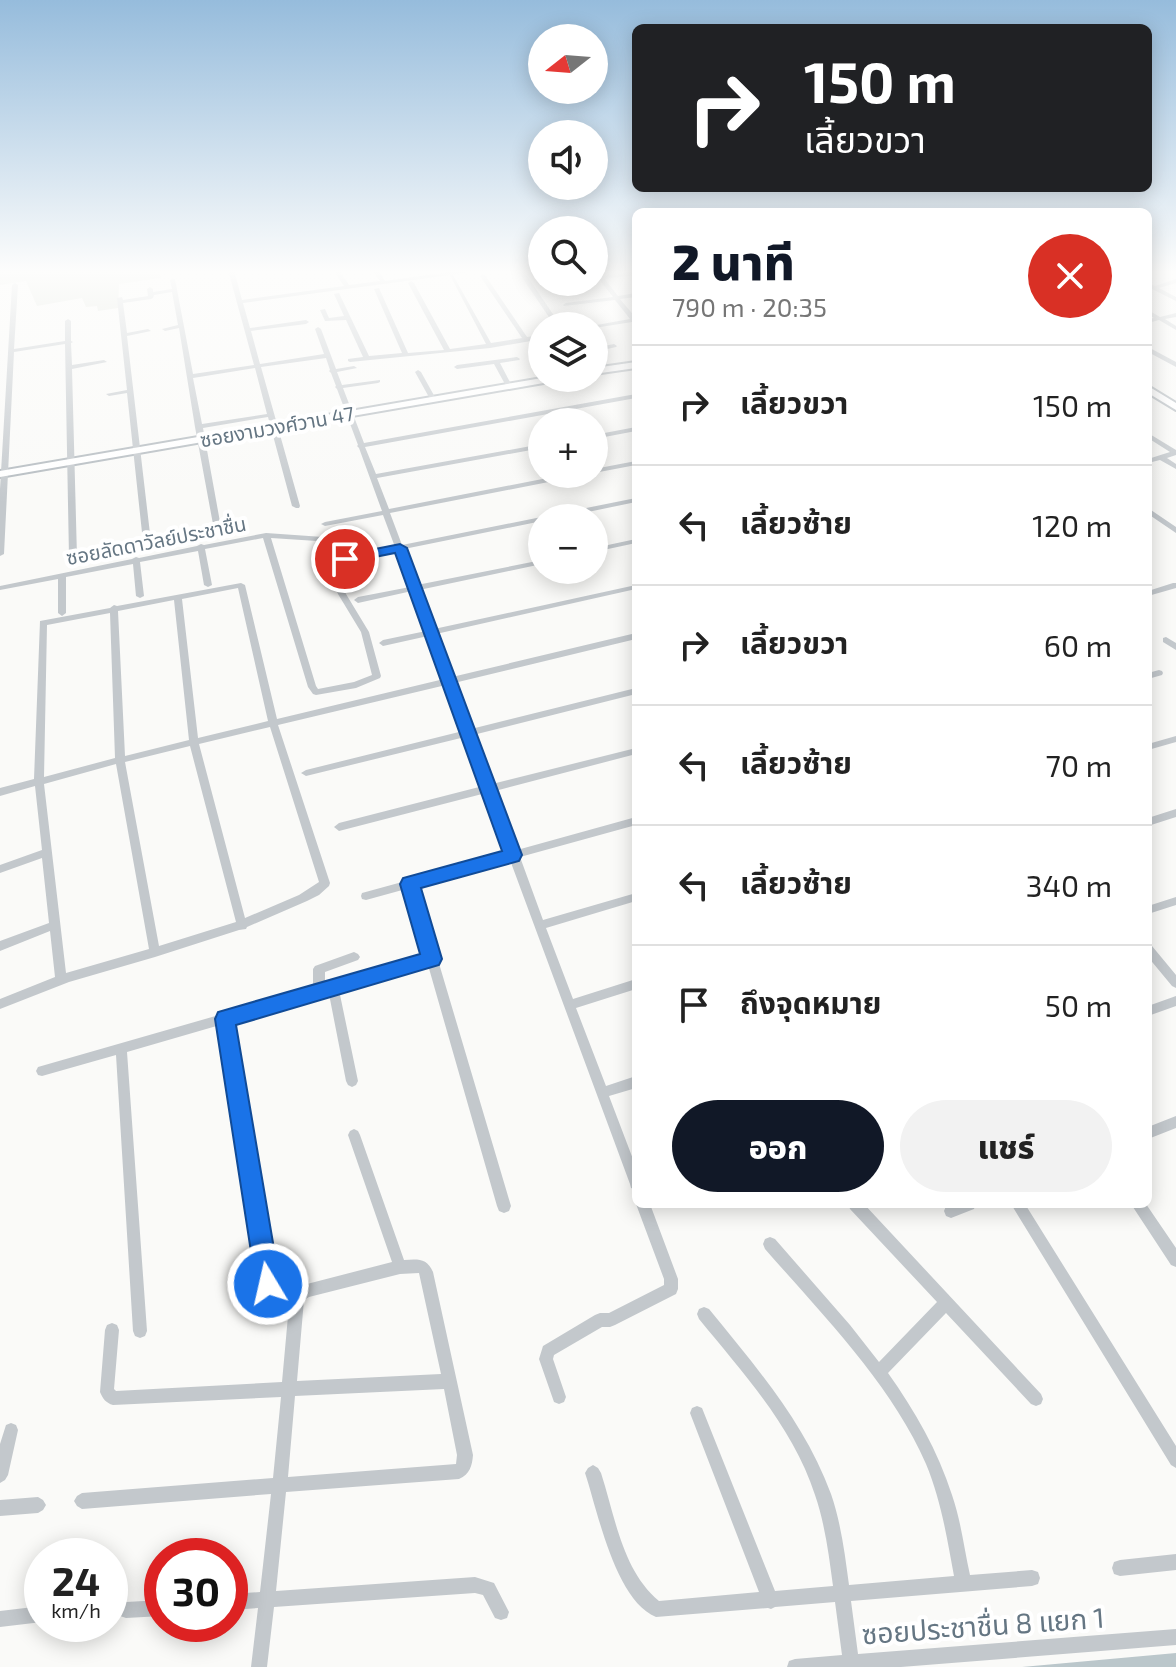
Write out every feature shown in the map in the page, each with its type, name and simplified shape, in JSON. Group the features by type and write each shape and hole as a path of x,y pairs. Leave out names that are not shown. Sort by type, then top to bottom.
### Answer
{"street":[{"path":"0,554 2,474 12,348"},
{"path":"12,351 33,348"},
{"path":"70,348 73,557"},
{"path":"126,348 148,551"},
{"path":"186,348 218,533"},
{"path":"252,348 296,506"},
{"path":"324,348 632,1172"},
{"path":"361,348 366,357"},
{"path":"403,348 406,355"},
{"path":"350,360 475,348"},
{"path":"1152,351 1176,365"},
{"path":"191,376 326,356"},
{"path":"457,367 517,359"},
{"path":"70,367 104,362"},
{"path":"496,362 509,386"},
{"path":"608,369 632,366"},
{"path":"332,371 354,368"},
{"path":"418,372 433,399"},
{"path":"338,387 378,381"},
{"name":"ซอยงามวงศ์วาน 47","path":"2,474 528,383"},
{"path":"109,394 131,391"},
{"path":"1152,392 1176,407"},
{"path":"360,446 632,397"},
{"path":"198,427 271,415"},
{"path":"608,434 632,430"},
{"path":"1152,438 1176,453"},
{"path":"373,477 528,449"},
{"path":"1152,460 1176,453"},
{"path":"1161,457 1176,467"},
{"path":"608,468 632,464"},
{"path":"325,524 528,484"},
{"path":"608,506 632,501"},
{"path":"1152,513 1176,531"},
{"path":"345,559 528,522"},
{"name":"ซอยลัดดาวัลย์ประชาชื่น","path":"0,588 266,535 320,539 342,594 365,632 379,673 374,679 318,692 312,687 266,535"},
{"path":"608,547 632,542"},
{"path":"201,546 208,585"},
{"path":"136,559 140,596"},
{"path":"358,600 528,565"},
{"path":"62,575 62,613"},
{"path":"0,1004 61,980 242,926 320,889 325,883 273,723 241,585 43,623 39,780 61,980"},
{"path":"1152,585 1159,590"},
{"path":"1152,593 1176,585"},
{"path":"383,643 632,588"},
{"path":"178,596 194,742 242,926"},
{"path":"114,608 120,760 155,952"},
{"path":"0,792 120,760 632,637"},
{"path":"1166,640 1176,647"},
{"path":"1152,675 1159,673"},
{"path":"306,773 632,692"},
{"path":"1152,746 1176,739"},
{"path":"339,827 632,752"},
{"path":"1152,821 1176,813"},
{"path":"366,896 632,822"},
{"path":"0,869 45,853"},
{"path":"410,884 504,1206"},
{"path":"540,925 632,898"},
{"path":"1152,909 1176,901"},
{"path":"0,946 55,925"},
{"path":"1152,954 1176,983"},
{"path":"319,991 319,969 354,957"},
{"path":"42,1071 432,959"},
{"path":"570,1005 632,985"},
{"path":"333,987 352,1081"},
{"path":"1152,1010 1176,1001"},
{"path":"225,1019 268,1284"},
{"path":"121,1049 140,1331"},
{"path":"604,1092 632,1083"},
{"path":"1152,1131 1176,1122"},
{"path":"354,1135 400,1267"},
{"path":"559,1397 546,1359 548,1351 600,1320 610,1320 671,1289 671,1279 644,1208"},
{"path":"859,1208 1036,1399"},
{"path":"951,1211 959,1208"},
{"path":"1020,1208 1176,1460"},
{"path":"1141,1208 1176,1260"},
{"path":"770,1244 879,1372 917,1432 944,1491 963,1583"},
{"path":"82,1501 278,1488 459,1471 464,1466 465,1455 426,1272 419,1264 307,1291 298,1296 278,1488 267,1600 259,1667"},
{"path":"879,1372 947,1302"},
{"path":"704,1314 772,1399 813,1466 825,1500 851,1664"},
{"path":"112,1330 109,1396 449,1381"},
{"path":"697,1413 771,1601"},
{"path":"0,1475 11,1430"},
{"path":"593,1473 631,1584 642,1601 656,1609 1032,1578"},
{"path":"0,1508 38,1505"},
{"path":"1120,1568 1176,1562"},
{"path":"248,1601 475,1585 488,1589 501,1612"},
{"path":"0,1619 24,1616"},
{"name":"ซอยประชาชื่น 8 แยก 1","path":"795,1667 1176,1637"}],"shaded area":[{"path":"1176,1653 1176,1667 1022,1667"}],"route":[{"path":"268,1284 225,1019 432,959 410,884 512,855 400,548 345,559"}]}
